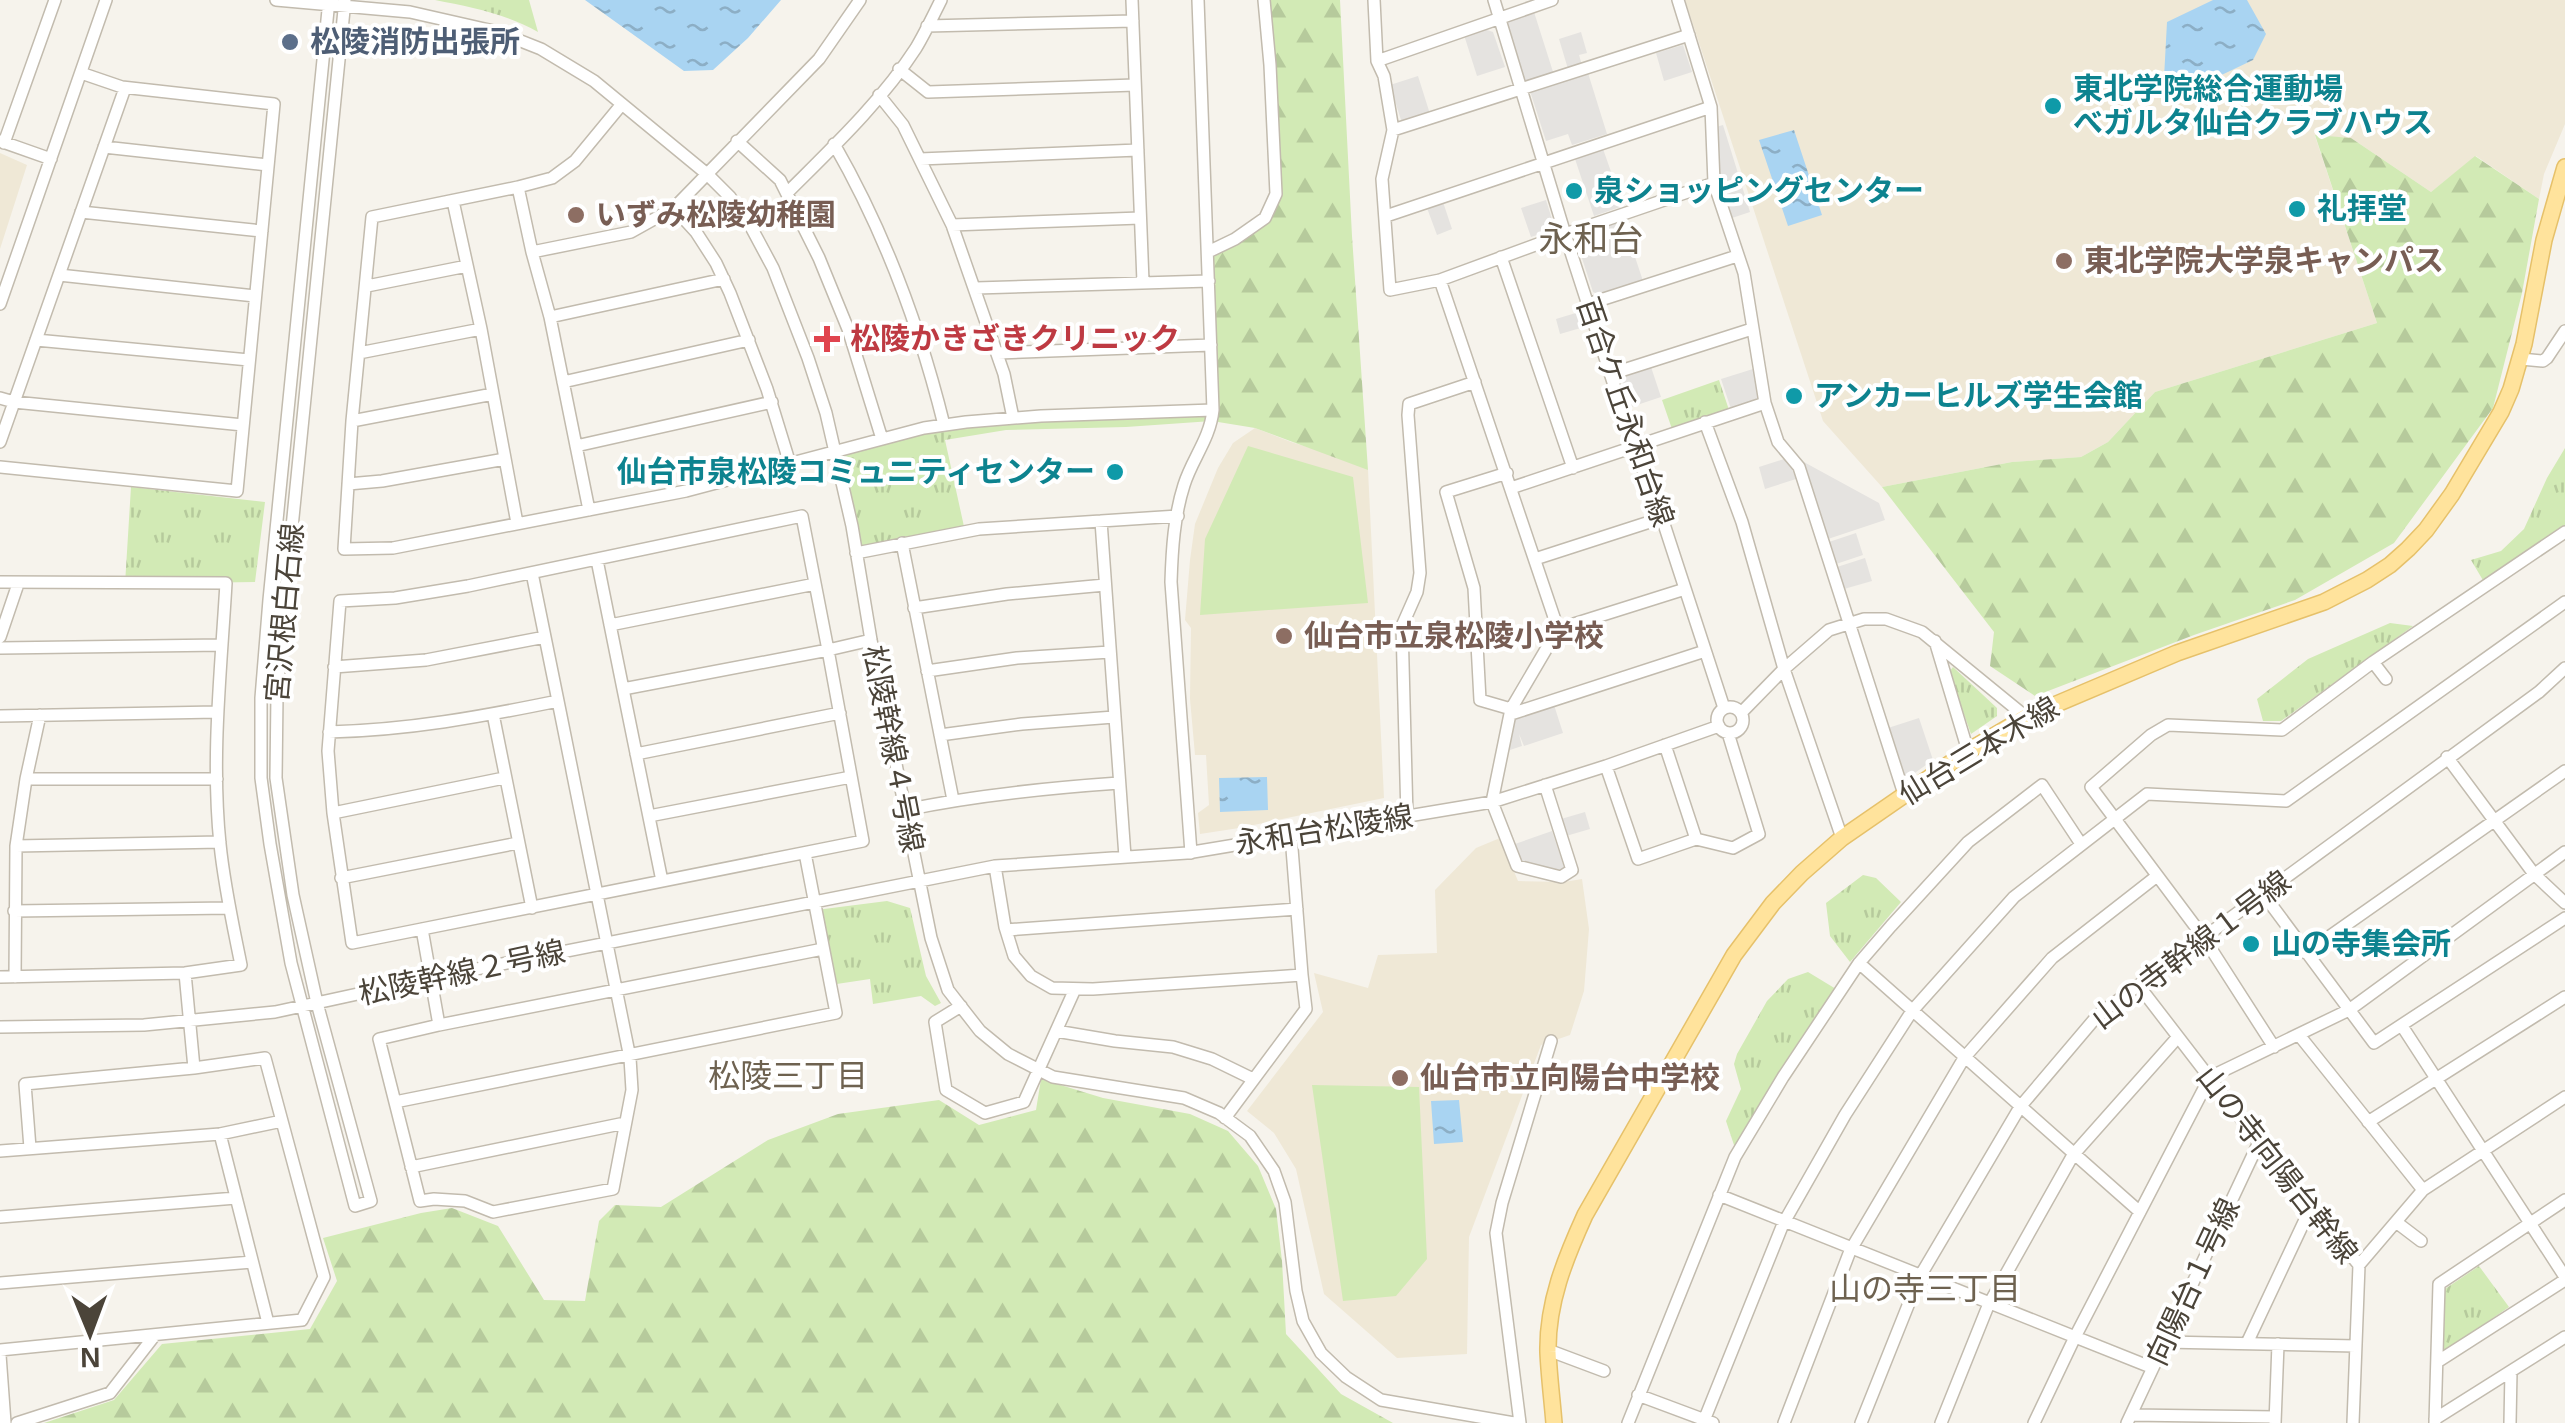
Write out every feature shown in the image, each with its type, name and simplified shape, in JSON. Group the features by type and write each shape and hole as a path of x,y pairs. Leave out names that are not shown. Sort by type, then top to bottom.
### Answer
{"main road":[{"name":"仙台三本木線","path":"1554,1423 1548,1350 1556,1287 1567,1255 1585,1215 1734,955 1782,893 1842,838 2026,716 2177,654 2324,602 2390,566 2426,530 2452,494 2501,412 2521,359 2544,240 2565,166"}],"street":[{"path":"51,159 2,142 55,0"},
{"path":"0,304 106,0"},
{"path":"276,0 329,2 261,698 261,778 278,896 302,1007"},
{"path":"532,252 631,232 674,208 819,59 860,0"},
{"path":"786,192 900,70 940,0"},
{"path":"1132,0 1142,282"},
{"path":"1191,852 1171,582 1173,539 1184,483 1212,427 1213,410 1198,0"},
{"path":"1208,252 1264,218 1276,194 1264,0"},
{"path":"1374,0 1377,61 1384,76 1393,130 1382,179 1390,290 1440,280 1714,184"},
{"name":"百合ケ丘永和台線","path":"1494,0 1634,447 1662,518 1724,708"},
{"path":"1377,61 1552,0"},
{"path":"1678,0 1710,107 1714,184 1744,273 1765,403 1778,442 1798,467 1904,794"},
{"name":"松陵幹線４号線","path":"329,2 410,12 498,32 541,50 574,67 622,104 730,197 773,268 826,413 931,938 948,990 980,1031 1008,1054 1053,1077 1184,1098 1225,1118 1250,1136 1274,1170 1285,1202 1303,1320 1321,1354 1346,1377 1381,1400 1517,1423"},
{"name":"宮沢根白石線","path":"302,1007 355,1206 370,1201 316,1004 293,895 276,778 277,694 344,3"},
{"path":"927,26 1132,20"},
{"path":"1393,130 1689,35"},
{"path":"900,70 928,92 1135,84"},
{"path":"0,466 236,490 274,104 125,88 81,73"},
{"path":"0,442 125,88"},
{"path":"879,95 902,125 952,225 998,353 1012,418"},
{"path":"622,104 575,161 552,178 372,217 344,549 393,548 686,490 944,425 1012,418 1213,410"},
{"path":"1386,216 1710,107"},
{"path":"737,141 780,180 819,258 848,329 882,439"},
{"path":"834,144 858,185 885,247 933,381 944,425"},
{"path":"104,147 268,165"},
{"path":"920,159 1138,150"},
{"path":"518,187 550,317 589,510"},
{"path":"454,201 517,523"},
{"path":"674,208 696,232 724,279 772,402 790,464"},
{"path":"81,212 262,231"},
{"path":"952,225 1140,218"},
{"path":"1588,304 1737,256"},
{"path":"1501,257 1573,468"},
{"path":"367,286 467,266"},
{"path":"59,275 255,296"},
{"path":"550,317 724,279"},
{"path":"1440,280 1558,629"},
{"path":"976,288 1209,281"},
{"path":"359,353 481,329"},
{"path":"1611,374 1752,329"},
{"path":"2521,359 2547,358 2565,331"},
{"path":"36,340 249,360"},
{"path":"563,382 749,340"},
{"path":"998,353 1211,345"},
{"path":"1407,817 1402,626 1417,592 1420,573 1409,404 1475,382"},
{"path":"352,422 493,394"},
{"path":"0,398 243,425"},
{"path":"576,446 772,402"},
{"path":"1512,488 1765,403"},
{"path":"1705,422 1742,522 1784,669 1842,838"},
{"path":"348,484 505,458"},
{"path":"1507,473 1446,492 1474,588 1480,700 1511,711 1705,651"},
{"path":"802,516 863,841 352,942 332,813 328,751 340,602 395,598 532,574 802,516"},
{"path":"856,553 979,529 1178,516"},
{"path":"1535,559 1662,518"},
{"path":"1101,520 1124,857"},
{"path":"2274,1047 2204,938 2090,787 2168,725 2282,730 2373,662 2565,532"},
{"path":"902,543 953,800"},
{"path":"598,560 662,881"},
{"path":"532,574 598,896 606,943 616,991 629,1054 632,1090 613,1190 493,1212 465,1202 420,1201 379,1040 439,1025 616,991 823,949"},
{"path":"0,582 226,583 216,712 217,779 220,842 241,965 185,973 0,978"},
{"path":"0,637 18,584"},
{"path":"610,625 815,584"},
{"path":"914,608 1007,594 1105,586"},
{"path":"1544,785 1572,870 1561,876 1517,866 1492,802 1511,711 1558,629 1685,589"},
{"path":"1638,1395 1707,1422 1785,1221 1845,1115 1912,1011 2014,896 2148,794 2286,802 2565,602"},
{"path":"1741,713 1829,630 1864,619 1886,618 1907,624 1934,641 2026,716"},
{"path":"334,667 426,660 545,637"},
{"path":"622,689 871,640"},
{"path":"1934,641 1968,751"},
{"path":"0,648 222,645"},
{"path":"926,671 1017,658 1110,652"},
{"path":"2373,662 2386,679"},
{"name":"山の寺幹線１号線","path":"1861,1423 1921,1275 2020,1108 2098,1015 2539,692 2565,668"},
{"path":"329,732 431,726 558,701"},
{"path":"1606,766 1638,859 1696,840 1733,848 1759,834 1718,714 1732,707 1741,713 1740,728 1724,730"},
{"path":"0,716 216,712"},
{"path":"636,754 840,712"},
{"path":"493,714 532,908"},
{"path":"14,977 16,846 40,715"},
{"path":"940,735 1114,717"},
{"name":"永和台松陵線","path":"920,881 995,866 1191,852 1492,802 1665,745 1724,730"},
{"path":"1665,745 1696,840"},
{"path":"2447,757 2534,874 2565,903"},
{"path":"2306,953 2565,771"},
{"path":"649,816 851,777"},
{"path":"332,813 504,778"},
{"path":"26,780 217,779"},
{"path":"905,810 1036,789 1119,783"},
{"path":"1628,1423 1735,1157 1783,1076 1859,963 1968,842 2042,785 2081,844"},
{"path":"1225,1118 1306,1010 1291,836"},
{"path":"16,846 220,842"},
{"path":"341,878 518,843"},
{"path":"2034,1423 2210,1076 2349,1010 2565,852"},
{"path":"394,1102 836,1013 805,853"},
{"path":"995,866 1014,956 1030,976 1052,988 1302,975"},
{"path":"1784,1423 1851,1248 1964,1058 2052,958 2157,876"},
{"name":"松陵幹線２号線","path":"0,1027 144,1025 275,1012 920,881"},
{"path":"2264,895 2374,1043 2565,918"},
{"path":"14,911 229,908"},
{"path":"1006,930 1297,909"},
{"path":"422,930 439,1025"},
{"path":"1859,963 2140,1212"},
{"path":"185,973 194,1068"},
{"name":"山の寺向陽台幹線","path":"2139,986 2358,1265 2353,1423"},
{"path":"961,1006 935,1022 946,1090 985,1113 1024,1102 1075,989"},
{"path":"2368,1122 2565,996"},
{"path":"2402,1026 2565,1278 2437,1362"},
{"path":"1056,1030 1173,1047 1212,1059 1254,1079"},
{"path":"2299,1036 2422,1190"},
{"path":"1941,1423 1990,1303 2073,1154 2177,1038"},
{"path":"1517,1423 1496,1233 1551,1041"},
{"path":"6,1423 0,1353 302,1320 324,1277 265,1058 24,1084 30,1148"},
{"path":"2358,1265 2422,1190 2565,1098"},
{"path":"0,1151 220,1134 282,1121"},
{"path":"411,1167 625,1124"},
{"path":"220,1134 268,1324"},
{"name":"向陽台１号線","path":"2129,1419 2259,1142"},
{"path":"1719,1195 2152,1368"},
{"path":"0,1216 236,1198"},
{"path":"2435,1421 2440,1284 2565,1200"},
{"path":"2247,1344 2311,1207"},
{"path":"2396,1222 2421,1241"},
{"path":"0,1283 252,1262"},
{"path":"17,1423 110,1393 155,1334"},
{"path":"2435,1421 2565,1337"},
{"path":"2165,1342 2356,1346"},
{"path":"2129,1419 2275,1420 2278,1344"},
{"path":"1548,1350 1604,1371"},
{"path":"2510,1423 2511,1371"}],"shaded area":[{"name":"東北学院大学泉キャンパス","path":"1685,0 2565,0 2565,124 2544,174 2539,199 2476,156 2431,192 2351,138 2315,136 2377,323 2155,392 2108,442 2081,457 2012,462 1882,487 1823,421"},
{"path":"1534,12 1554,75 1524,84 1507,27 1509,20"},
{"path":"1484,29 1493,32 1505,67 1477,76 1464,35"},
{"path":"1581,32 1587,53 1579,55 1582,65 1568,69 1559,39"},
{"path":"1683,45 1692,72 1664,81 1656,53"},
{"path":"1588,73 1607,134 1572,145 1568,134 1546,141 1530,91"},
{"path":"1418,76 1430,114 1401,120 1390,85"},
{"path":"1723,125 1750,212 1732,218 1719,183 1716,127"},
{"path":"1602,146 1623,206 1594,216 1574,156"},
{"path":"0,153 27,165 0,249"},
{"path":"1546,200 1555,229 1531,237 1521,208"},
{"path":"1443,202 1452,229 1437,235 1427,208"},
{"path":"1623,221 1643,281 1600,295 1593,292 1577,243 1579,236"},
{"path":"1579,312 1584,327 1560,334 1556,319"},
{"path":"1651,367 1661,397 1631,407 1621,377"},
{"path":"1753,369 1763,399 1731,409 1721,379"},
{"name":"仙台市立泉松陵小学校","path":"1255,428 1356,462 1368,470 1384,798 1200,834 1198,813 1209,805 1206,755 1195,755 1190,699 1191,628 1185,620 1190,560 1195,524 1218,468 1233,443"},
{"path":"1784,459 1796,479 1765,489 1759,467"},
{"path":"1802,461 1879,503 1885,520 1828,539"},
{"path":"1856,533 1863,555 1836,564 1829,542"},
{"path":"1865,558 1872,581 1844,589 1837,567"},
{"path":"1554,705 1563,733 1524,746 1519,734 1522,746 1507,751 1515,718"},
{"path":"1919,718 1933,760 1905,780 1888,728"},
{"path":"1585,812 1590,829 1566,836 1561,819"},
{"path":"1552,831 1564,867 1560,871 1521,862 1515,844"},
{"name":"仙台市立向陽台中学校","path":"1500,838 1518,881 1582,879 1589,929 1584,991 1570,1035 1541,1045 1469,1237 1467,1354 1397,1358 1324,1294 1296,1169 1274,1133 1247,1111 1323,1012 1314,973 1368,988 1378,955 1437,953 1435,890 1476,848"}],"green space":[{"path":"435,0 529,0 538,32 501,16"},
{"path":"1265,0 1340,0 1368,470 1255,428 1212,421 1208,252 1264,218 1276,194"},
{"path":"2315,135 2351,138 2431,192 2475,156 2539,199 2522,293 2493,408 2394,543 2295,600 2035,696 1990,666 1994,632 1882,487 2012,462 2081,457 2108,442 2155,392 2377,323"},
{"path":"1719,380 1729,410 1672,429 1662,400"},
{"path":"1213,410 1212,421 1006,430 945,440 965,531 856,553 835,452 923,428"},
{"path":"1248,446 1353,477 1368,603 1200,615 1205,539"},
{"path":"2565,448 2565,525 2484,582 2471,560 2501,551 2524,529"},
{"path":"131,487 265,502 255,582 125,584"},
{"path":"2390,623 2413,626 2281,721 2263,721 2257,699 2308,659"},
{"path":"1953,667 1997,708 1997,716 1971,734 1949,672"},
{"path":"1863,875 1876,878 1901,902 1850,962 1830,936 1826,903"},
{"path":"887,901 910,908 926,976 941,1003 935,1006 921,996 873,1004 870,979 830,985 816,910"},
{"path":"1808,972 1836,989 1736,1151 1726,1121 1741,1089 1734,1064 1737,1054 1767,1001 1788,979"},
{"path":"1041,1079 1103,1098 1190,1114 1228,1131 1258,1166 1276,1209 1286,1334 1341,1394 1393,1423 44,1423 114,1400 162,1344 310,1329 337,1281 323,1238 452,1208 498,1226 544,1300 585,1301 599,1221 615,1205 661,1207 768,1140 838,1114 939,1100 979,1125 1036,1110"},
{"path":"1312,1085 1419,1087 1427,1259 1396,1296 1343,1301"},
{"path":"2479,1266 2509,1307 2444,1352 2445,1289"}],"water":[{"path":"585,0 781,0 713,70 684,71"},
{"path":"2213,0 2247,0 2266,34 2253,60 2188,91 2164,78 2167,22"},
{"path":"1794,130 1822,215 1788,226 1759,140"},
{"path":"1267,777 1268,810 1220,812 1219,778"},
{"path":"1459,1100 1463,1142 1434,1144 1431,1101"}],"place":[{"name":"松陵消防出張所","path":"290,42"},
{"name":"東北学院総合運動場 べガルタ仙台クラブハウス","path":"2053,106"},
{"name":"泉ショッピングセンター","path":"1574,191"},
{"name":"礼拝堂","path":"2297,209"},
{"name":"いずみ松陵幼稚園","path":"576,215"},
{"name":"東北学院大学泉キャンパス","path":"2064,261"},
{"name":"松陵かきざきクリニック","path":"827,339"},
{"name":"アンカーヒルズ学生会館","path":"1794,396"},
{"name":"仙台市泉松陵コミュニティセンター","path":"1115,472"},
{"name":"仙台市立泉松陵小学校","path":"1284,636"},
{"name":"山の寺集会所","path":"2251,944"},
{"name":"仙台市立向陽台中学校","path":"1400,1078"}],"district":[{"name":"永和台","path":"1591,239"},
{"name":"松陵三丁目","path":"788,1076"},
{"name":"山の寺三丁目","path":"1925,1289"}]}
